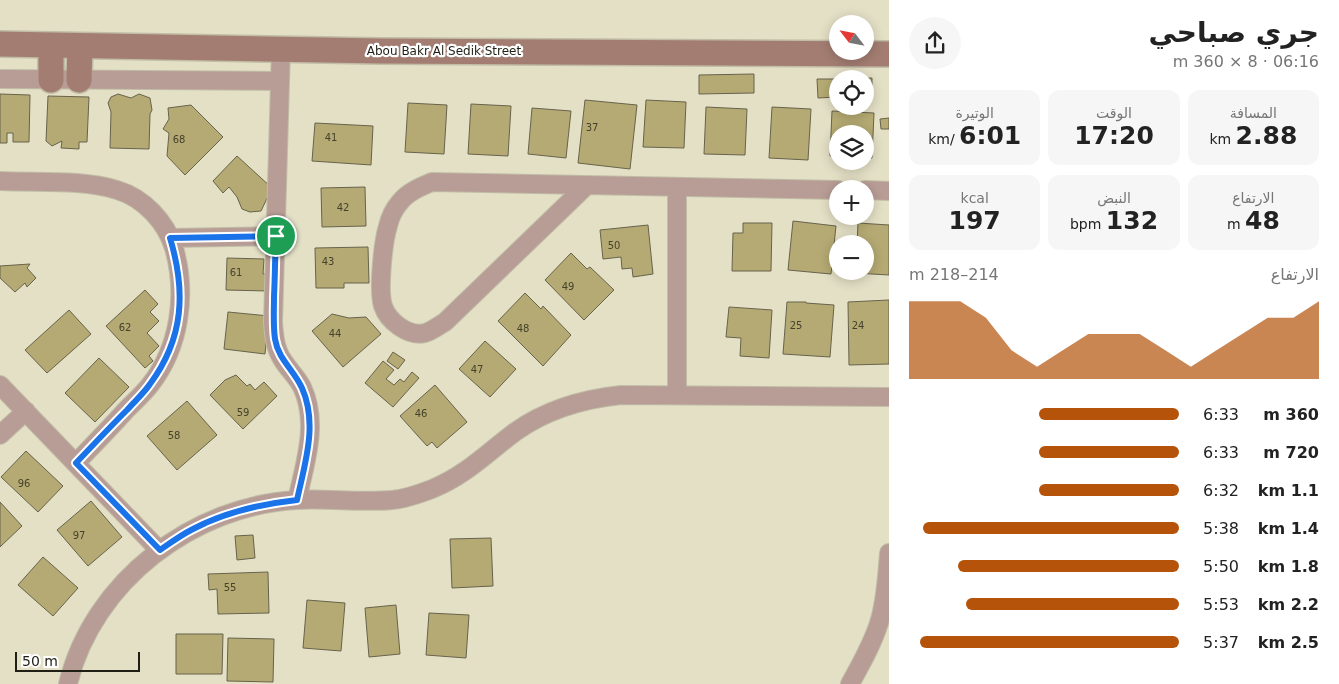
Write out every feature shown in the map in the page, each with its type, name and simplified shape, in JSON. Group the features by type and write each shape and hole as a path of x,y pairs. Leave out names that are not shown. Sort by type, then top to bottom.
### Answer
{"main road":[{"name":"Abou Bakr Al Sedik Street","path":"0,44 390,51 889,54"},
{"path":"51,45 51,80"},
{"path":"78,80 80,46"}],"street":[{"path":"280,48 273,322 275,340 281,358 301,386 308,405 311,424 309,444 297,500"},
{"path":"0,79 280,81"},
{"path":"0,181 97,185 120,191 141,202 158,218 170,238 178,263 181,288 179,314 174,340 164,364 150,386 76,463"},
{"path":"587,185 445,322 434,330 423,333 410,332 390,318 383,307 380,295 387,227 392,214 410,192 432,182 587,185 677,187 829,190"},
{"path":"677,187 677,395"},
{"path":"874,190 889,191"},
{"path":"170,238 276,236"},
{"path":"0,385 160,550"},
{"path":"68,684 80,650 95,621 113,595 129,577 160,550 193,529 229,513 268,503 297,500 392,500 412,496 444,484 467,471 516,431 556,410 577,402 599,398 621,395 889,396"},
{"path":"0,435 26,411"},
{"path":"850,684 867,655 879,623 886,589 889,553"}],"building":[{"path":"754,74 754,93 699,94 699,75"},
{"path":"817,79 829,79 829,97 818,98"},
{"path":"0,94 30,95 29,142 13,142 13,133 7,133 7,143 0,143"},
{"path":"118,94 131,98 139,94 150,98 152,110 150,114 149,149 110,148 111,112 108,103 111,97"},
{"path":"48,96 89,97 87,142 79,142 79,149 61,148 62,141 52,146 46,141"},
{"path":"585,100 637,105 630,169 578,163"},
{"path":"646,100 686,102 684,148 643,147"},
{"path":"408,103 447,105 444,154 405,152"},
{"path":"471,104 511,106 508,156 468,154"},
{"path":"191,105 223,137 185,175 167,156 169,133 163,129 169,119 168,108"},
{"path":"706,107 747,109 745,155 704,154"},
{"path":"772,107 811,109 808,160 769,158"},
{"path":"532,108 571,111 566,158 528,154"},
{"path":"832,115 874,115 873,125 831,125"},
{"path":"889,118 889,129 881,129 880,119"},
{"path":"315,123 373,126 371,165 312,161"},
{"path":"237,156 272,188 261,211 250,212 242,209 237,197 229,187 223,193 213,181"},
{"path":"365,187 366,226 322,227 321,188"},
{"path":"793,221 836,226 835,235 829,235 829,274 788,270"},
{"path":"743,223 772,223 771,271 732,271 733,233 743,233"},
{"path":"648,225 653,274 633,277 632,268 622,269 621,257 603,259 600,230"},
{"path":"858,225 889,225 889,275 874,274 874,235 857,235"},
{"path":"368,247 369,283 344,283 344,288 316,288 315,248"},
{"path":"571,253 587,269 590,267 614,290 584,320 545,280"},
{"path":"227,258 264,259 263,274 269,274 268,291 226,290"},
{"path":"30,264 27,268 36,278 27,287 25,283 15,292 0,278 0,266"},
{"path":"145,290 158,304 150,312 159,321 147,333 159,346 149,356 153,361 145,368 106,326"},
{"path":"525,293 541,309 543,306 571,335 543,366 498,321"},
{"path":"889,300 889,364 849,365 848,302"},
{"path":"787,302 834,305 830,357 783,354"},
{"path":"729,307 772,310 769,358 740,356 741,338 726,337"},
{"path":"69,310 91,334 47,373 25,350"},
{"path":"228,312 269,316 265,354 224,349"},
{"path":"332,314 349,318 366,317 381,334 343,367 312,331"},
{"path":"485,341 516,369 490,397 459,369"},
{"path":"393,352 405,360 398,369 387,361"},
{"path":"99,358 129,387 95,422 65,393"},
{"path":"383,361 394,370 386,379 394,385 400,379 404,382 412,372 419,378 393,407 365,383"},
{"path":"236,375 247,386 250,384 255,390 264,382 277,396 243,429 210,395 225,380"},
{"path":"435,385 467,422 437,448 432,442 427,446 400,416"},
{"path":"187,401 217,435 177,470 147,436"},
{"path":"26,451 63,486 38,512 1,477"},
{"path":"91,501 122,537 88,566 57,530"},
{"path":"0,502 22,526 0,547"},
{"path":"253,535 255,558 237,560 235,536"},
{"path":"491,538 493,586 452,588 450,539"},
{"path":"43,557 78,588 53,616 18,585"},
{"path":"268,572 269,613 218,614 217,589 209,590 208,574"},
{"path":"307,600 345,603 341,651 303,648"},
{"path":"396,605 400,654 369,657 365,608"},
{"path":"429,613 469,615 466,658 426,655"},
{"path":"176,634 223,634 222,674 176,674"},
{"path":"228,638 274,639 273,682 227,681"}],"route":[{"path":"276,236 273,322 275,340 281,358 301,386 308,405 311,424 309,444 297,500 268,503 229,513 193,529 160,550 76,463 150,386 164,364 174,340 181,288 178,263 170,238 276,236"}]}
